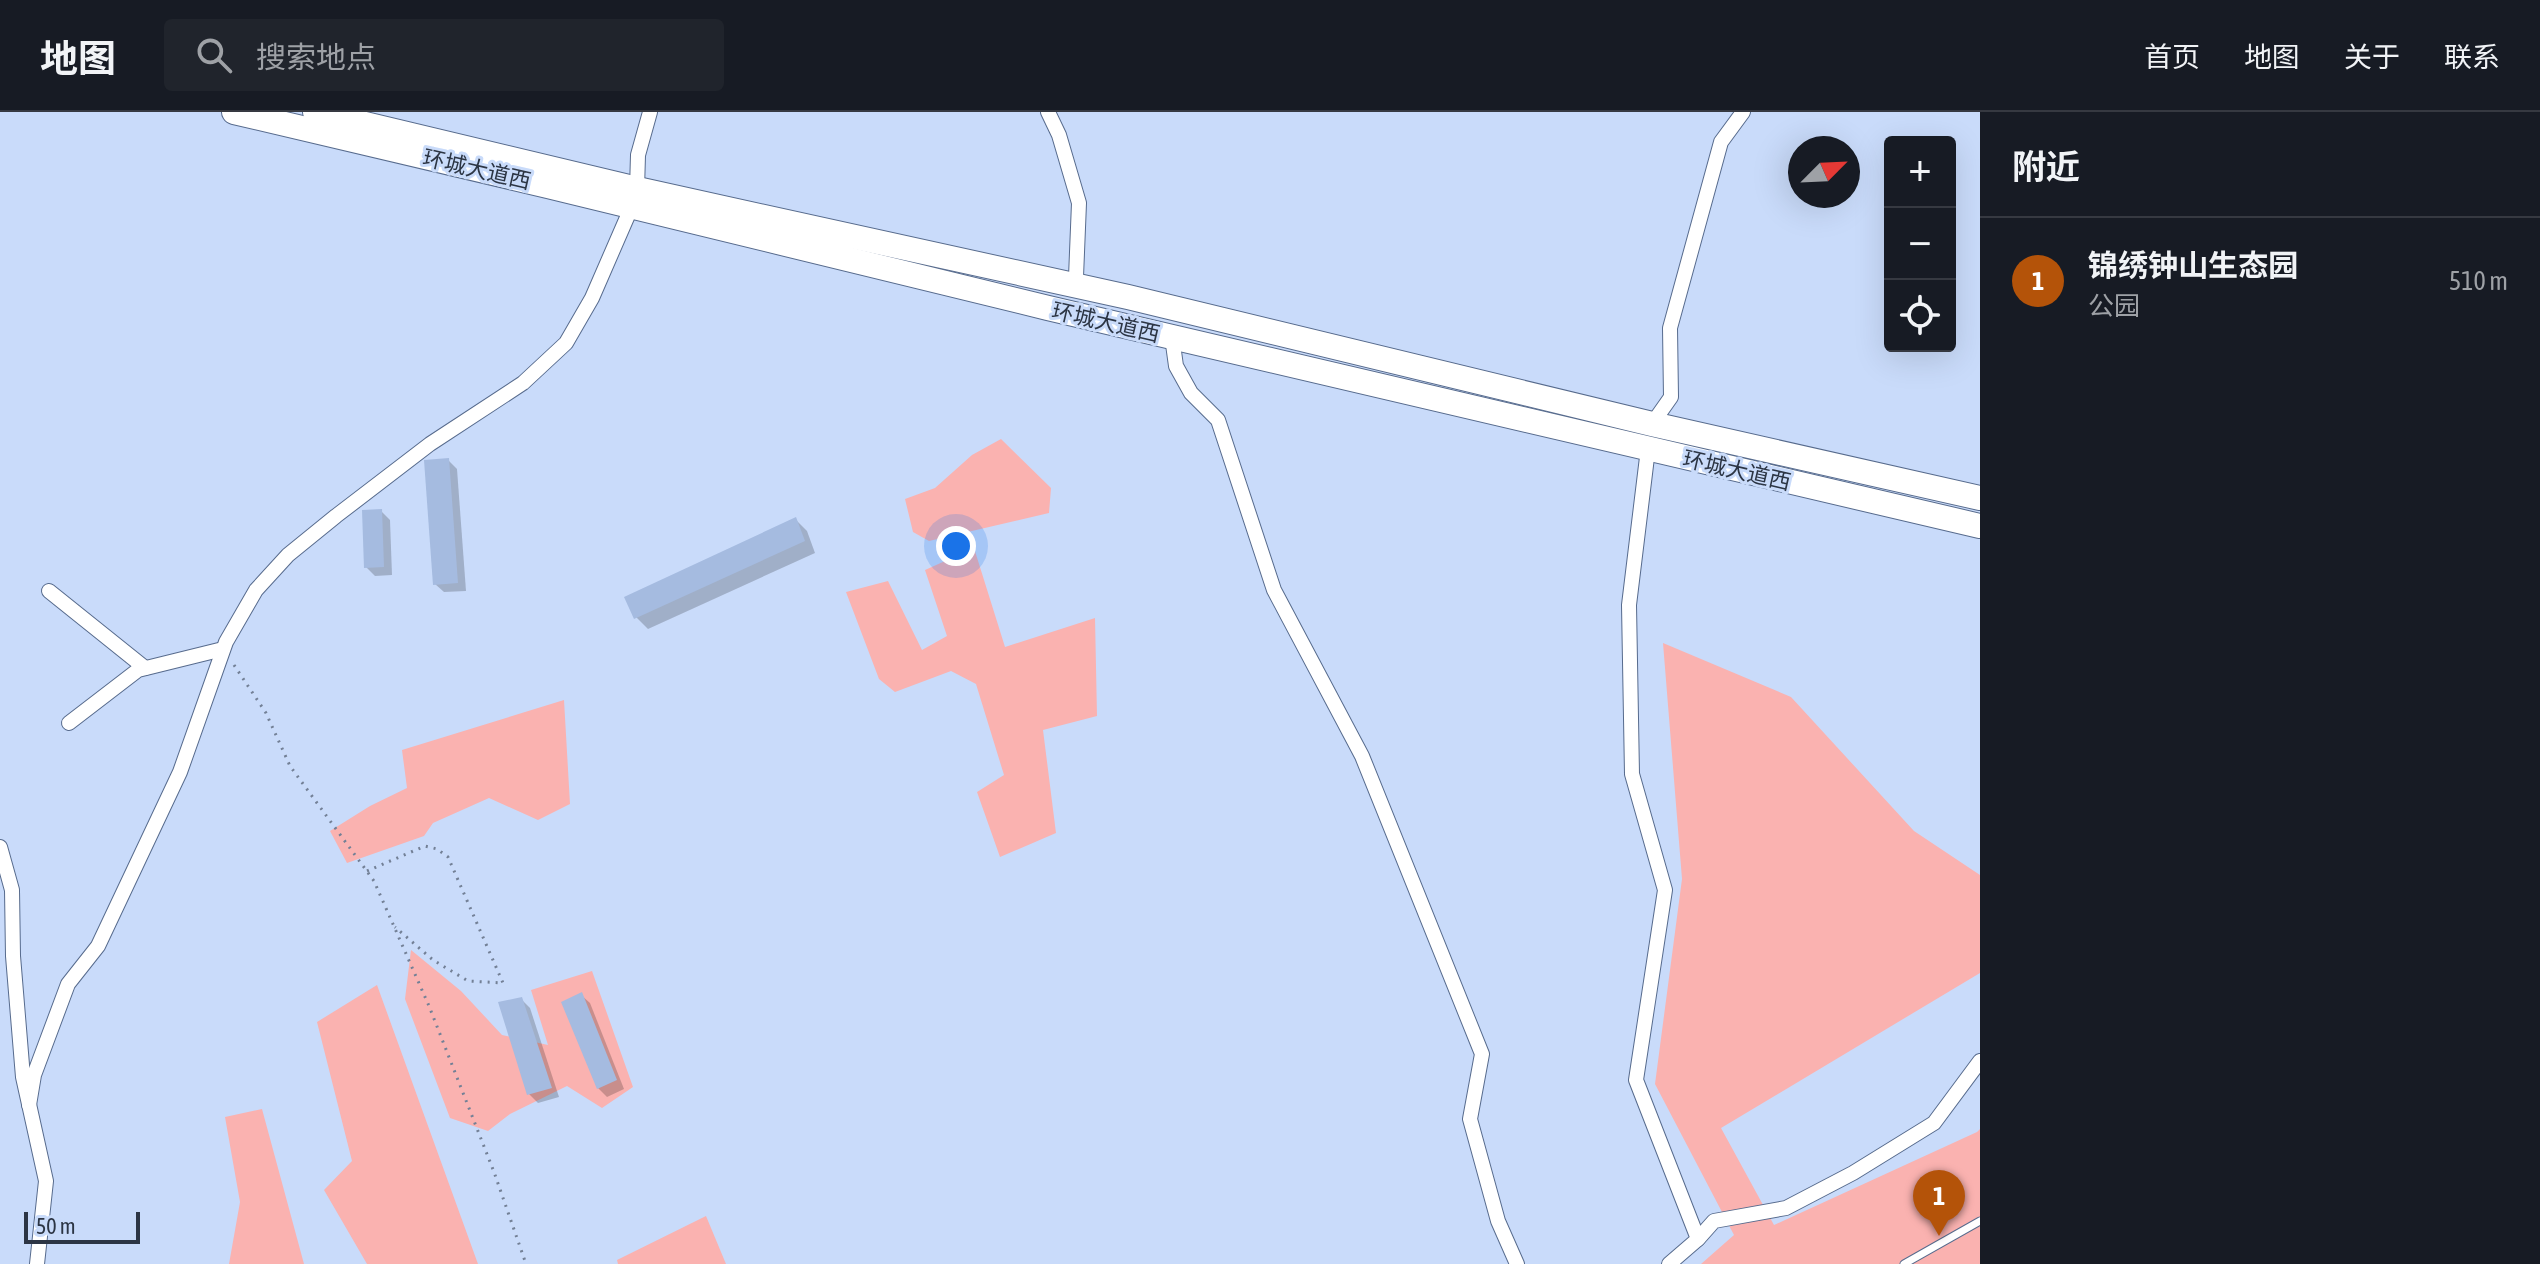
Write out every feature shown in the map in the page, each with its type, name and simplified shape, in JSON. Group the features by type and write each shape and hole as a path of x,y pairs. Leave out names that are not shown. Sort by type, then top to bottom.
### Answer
{"main road":[{"name":"环城大道西","path":"234,112 388,130"},
{"name":"环城大道西","path":"315,112 1172,337 1980,526"},
{"name":"环城大道西","path":"634,198 1079,287 1652,424 1980,498"}],"street":[{"path":"29,1105 34,1075 68,984 98,946 158,821 180,772 223,649 256,590 288,555 430,444 523,383 566,343 592,298 634,198 638,155 650,112"},
{"path":"1048,112 1059,135 1079,203 1076,277 1079,287"},
{"path":"1652,424 1671,397 1670,328 1721,142 1743,112"},
{"path":"1172,337 1176,366 1191,393 1218,420 1274,590 1362,756 1482,1054 1470,1119 1498,1221 1517,1264"},
{"path":"1648,449 1629,605 1632,774 1665,890 1636,1080 1698,1239"},
{"path":"49,591 145,668"},
{"path":"69,723 138,670 223,649"},
{"path":"0,847 12,890 13,956 23,1077 46,1181 37,1264"},
{"path":"1669,1264 1714,1221 1786,1208 1853,1173 1934,1123 1980,1061"}],"lane":[{"path":"1904,1264 1980,1221"}],"path":[{"path":"223,649 266,713 290,766 374,881 429,1006 526,1264"},
{"path":"367,871 425,846 437,849 448,857 503,983 468,981 433,960 394,927"}],"shaded area":[{"path":"1001,439 1051,488 1049,513 929,541 913,532 905,499 935,488 972,455"},
{"path":"974,548 1005,647 1095,618 1097,716 1043,730 1056,833 1000,857 977,792 1004,775 976,684 951,671 895,692 879,679 846,592 888,581 922,650 947,636 925,570"},
{"path":"1663,643 1791,697 1914,831 1980,875 1980,973 1721,1128 1774,1225 1980,1129 1980,1264 1701,1264 1734,1235 1655,1084 1682,879"},
{"path":"564,700 570,804 538,820 489,798 433,823 424,836 347,863 330,831 407,788 402,750"},
{"path":"411,950 461,991 502,1035 548,1045 531,990 592,971 633,1087 602,1108 567,1086 510,1114 488,1131 450,1118 405,999"},
{"path":"377,985 478,1264 367,1264 324,1190 352,1161 317,1022"},
{"path":"262,1109 304,1264 229,1264 240,1202 225,1117"},
{"path":"706,1216 726,1264 618,1264 617,1260"}],"building":[{"path":"449,458 458,583 433,585 424,460"},
{"path":"382,509 384,567 364,568 362,510"},
{"path":"796,517 805,541 634,619 624,597"},
{"path":"582,992 617,1080 597,1089 561,1002"},
{"path":"522,997 552,1088 527,1095 498,1002"}],"place":[{"name":"锦绣钟山生态园","path":"1939,1236"}]}
